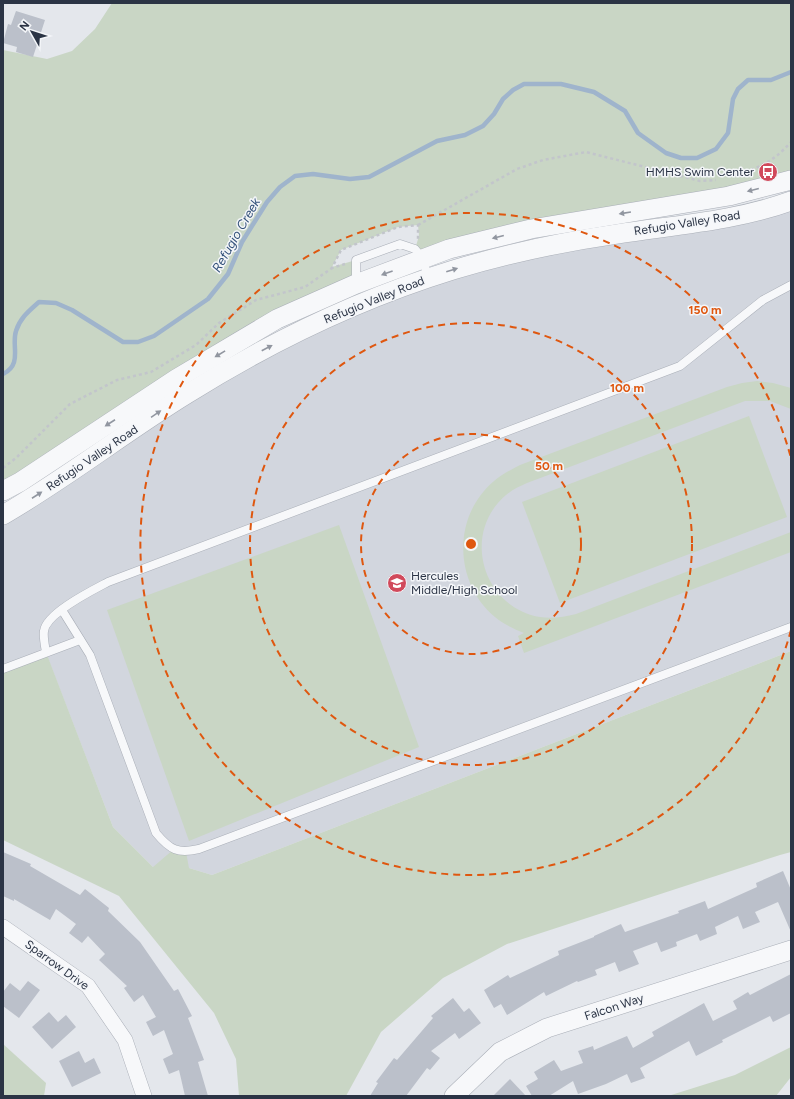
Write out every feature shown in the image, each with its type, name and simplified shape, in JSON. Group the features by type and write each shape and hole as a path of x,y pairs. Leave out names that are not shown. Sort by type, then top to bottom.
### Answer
{"street":[{"name":"Refugio Valley Road","path":"3,491 20,482 176,379 271,323 356,284 449,249 531,229 729,196 791,180"},
{"name":"Refugio Valley Road","path":"3,515 34,497 186,394 291,335 353,307 428,278 528,250 614,234 701,222 742,214 791,201"},
{"name":"Sparrow Drive","path":"3,927 88,986 125,1040 144,1096"},
{"name":"Falcon Way","path":"454,1096 500,1052 547,1028 791,950"}],"lane":[{"path":"423,259 428,278"},
{"path":"46,652 44,631 51,618 79,598 108,582 680,366 763,300 791,285"},
{"path":"62,610 90,655 156,833 164,842 174,849 186,852 200,850 791,627"},
{"path":"3,669 80,640"}],"path":[{"path":"732,177 762,167 780,154 791,142"},
{"path":"418,226 517,170 543,160 586,152 700,181 718,180"},
{"path":"3,468 16,458 70,404 117,380 151,372 196,345 219,323 256,300 305,287 332,268"}],"shaded area":[{"name":"Hercules Middle/High School","path":"791,201 791,651 212,875 189,868 153,867 113,827 46,653 3,669 3,515 186,394 428,278"}],"green space":[{"path":"112,3 791,3 791,180 423,259 415,249 419,236 418,225 398,227 341,250 332,267 356,260 356,284 277,319 3,491 3,50 47,59 72,51 95,29"},
{"path":"757,381 773,383 791,388 791,409 770,401 745,401 527,483 511,491 492,511 484,529 482,548 484,566 492,584 504,599 520,610 544,618 554,618 576,614 791,532 791,552 524,653 518,636 524,633 495,617 473,590 467,574 464,557 464,539 467,522 474,506 484,491 500,476 520,465 727,387"},
{"path":"749,416 787,517 560,603 522,502"},
{"path":"339,525 419,747 189,841 107,610"},
{"path":"791,651 791,852 507,944 443,978 381,1032 346,1096 239,1096 236,1059 214,1013 119,896 3,840 3,669 46,652 113,827 153,867 174,849 186,852 189,868 212,875"},
{"path":"3,1044 46,1083 44,1096 3,1096"},
{"path":"791,1047 791,1077 776,1096 668,1096 735,1075"}],"building":[{"path":"16,11 45,20 33,57 16,52 17,47 3,43 8,24 11,25"},
{"path":"3,852 31,864 30,866 80,895 85,889 109,908 108,911 140,942 174,991 178,989 192,1016 188,1018 204,1060 198,1062 208,1096 185,1096 179,1070 169,1074 163,1059 173,1054 164,1030 153,1036 146,1022 156,1017 143,995 134,1002 124,988 127,986 99,960 105,954 88,936 82,943 69,933 76,924 56,909 50,920 14,899 14,901 3,896"},
{"path":"783,871 791,890 791,932 778,902 755,912 760,922 743,929 738,916 715,927 717,934 700,941 697,934 676,942 677,946 661,952 657,942 633,951 639,964 619,972 615,962 595,970 597,975 578,982 577,981 546,996 544,992 507,1015 501,1004 494,1008 484,990 508,975 510,978 559,955 558,951 594,937 621,924 625,932 679,913 678,911 705,901 708,909 757,887 756,883"},
{"path":"791,974 791,1013 773,1022 770,1016 722,1040 723,1042 696,1056 689,1041 640,1068 645,1078 631,1083 627,1074 606,1084 578,1094 573,1081 549,1096 532,1096 526,1086 538,1079 534,1072 554,1060 561,1071 583,1063 578,1051 593,1046 594,1050 627,1036 633,1048 654,1036 652,1032 704,1003 713,1021 737,1009 733,1001 748,992 750,995"},
{"path":"28,981 40,990 19,1018 3,1006 3,992 10,983 20,991"},
{"path":"453,998 464,1012 469,1008 481,1023 459,1039 455,1033 431,1051 440,1058 430,1070 427,1068 406,1096 370,1096 378,1083 376,1082 394,1058 397,1060 433,1018 431,1016"},
{"path":"49,1012 58,1022 66,1015 76,1027 52,1049 32,1027"},
{"path":"79,1051 85,1063 94,1058 101,1073 72,1087 59,1061"},
{"path":"510,1079 526,1096 493,1096"}],"waterway":[{"name":"Refugio Creek","path":"3,374 9,370 15,360 15,337 18,326 25,315 39,302 56,303 72,310 123,342 138,342 154,336 208,299 228,274 242,242 267,202 280,187 295,176 313,174 350,179 369,177 437,141 465,135 483,126 494,114 503,99 513,90 524,84 561,84 594,92 625,111 638,133 666,153 681,158 697,158 716,149 728,133 733,99 738,89 748,80 771,80 791,72"}],"place":[{"name":"HMHS Swim Center","path":"768,172"},
{"name":"Hercules Middle/High School","path":"397,583"}]}
